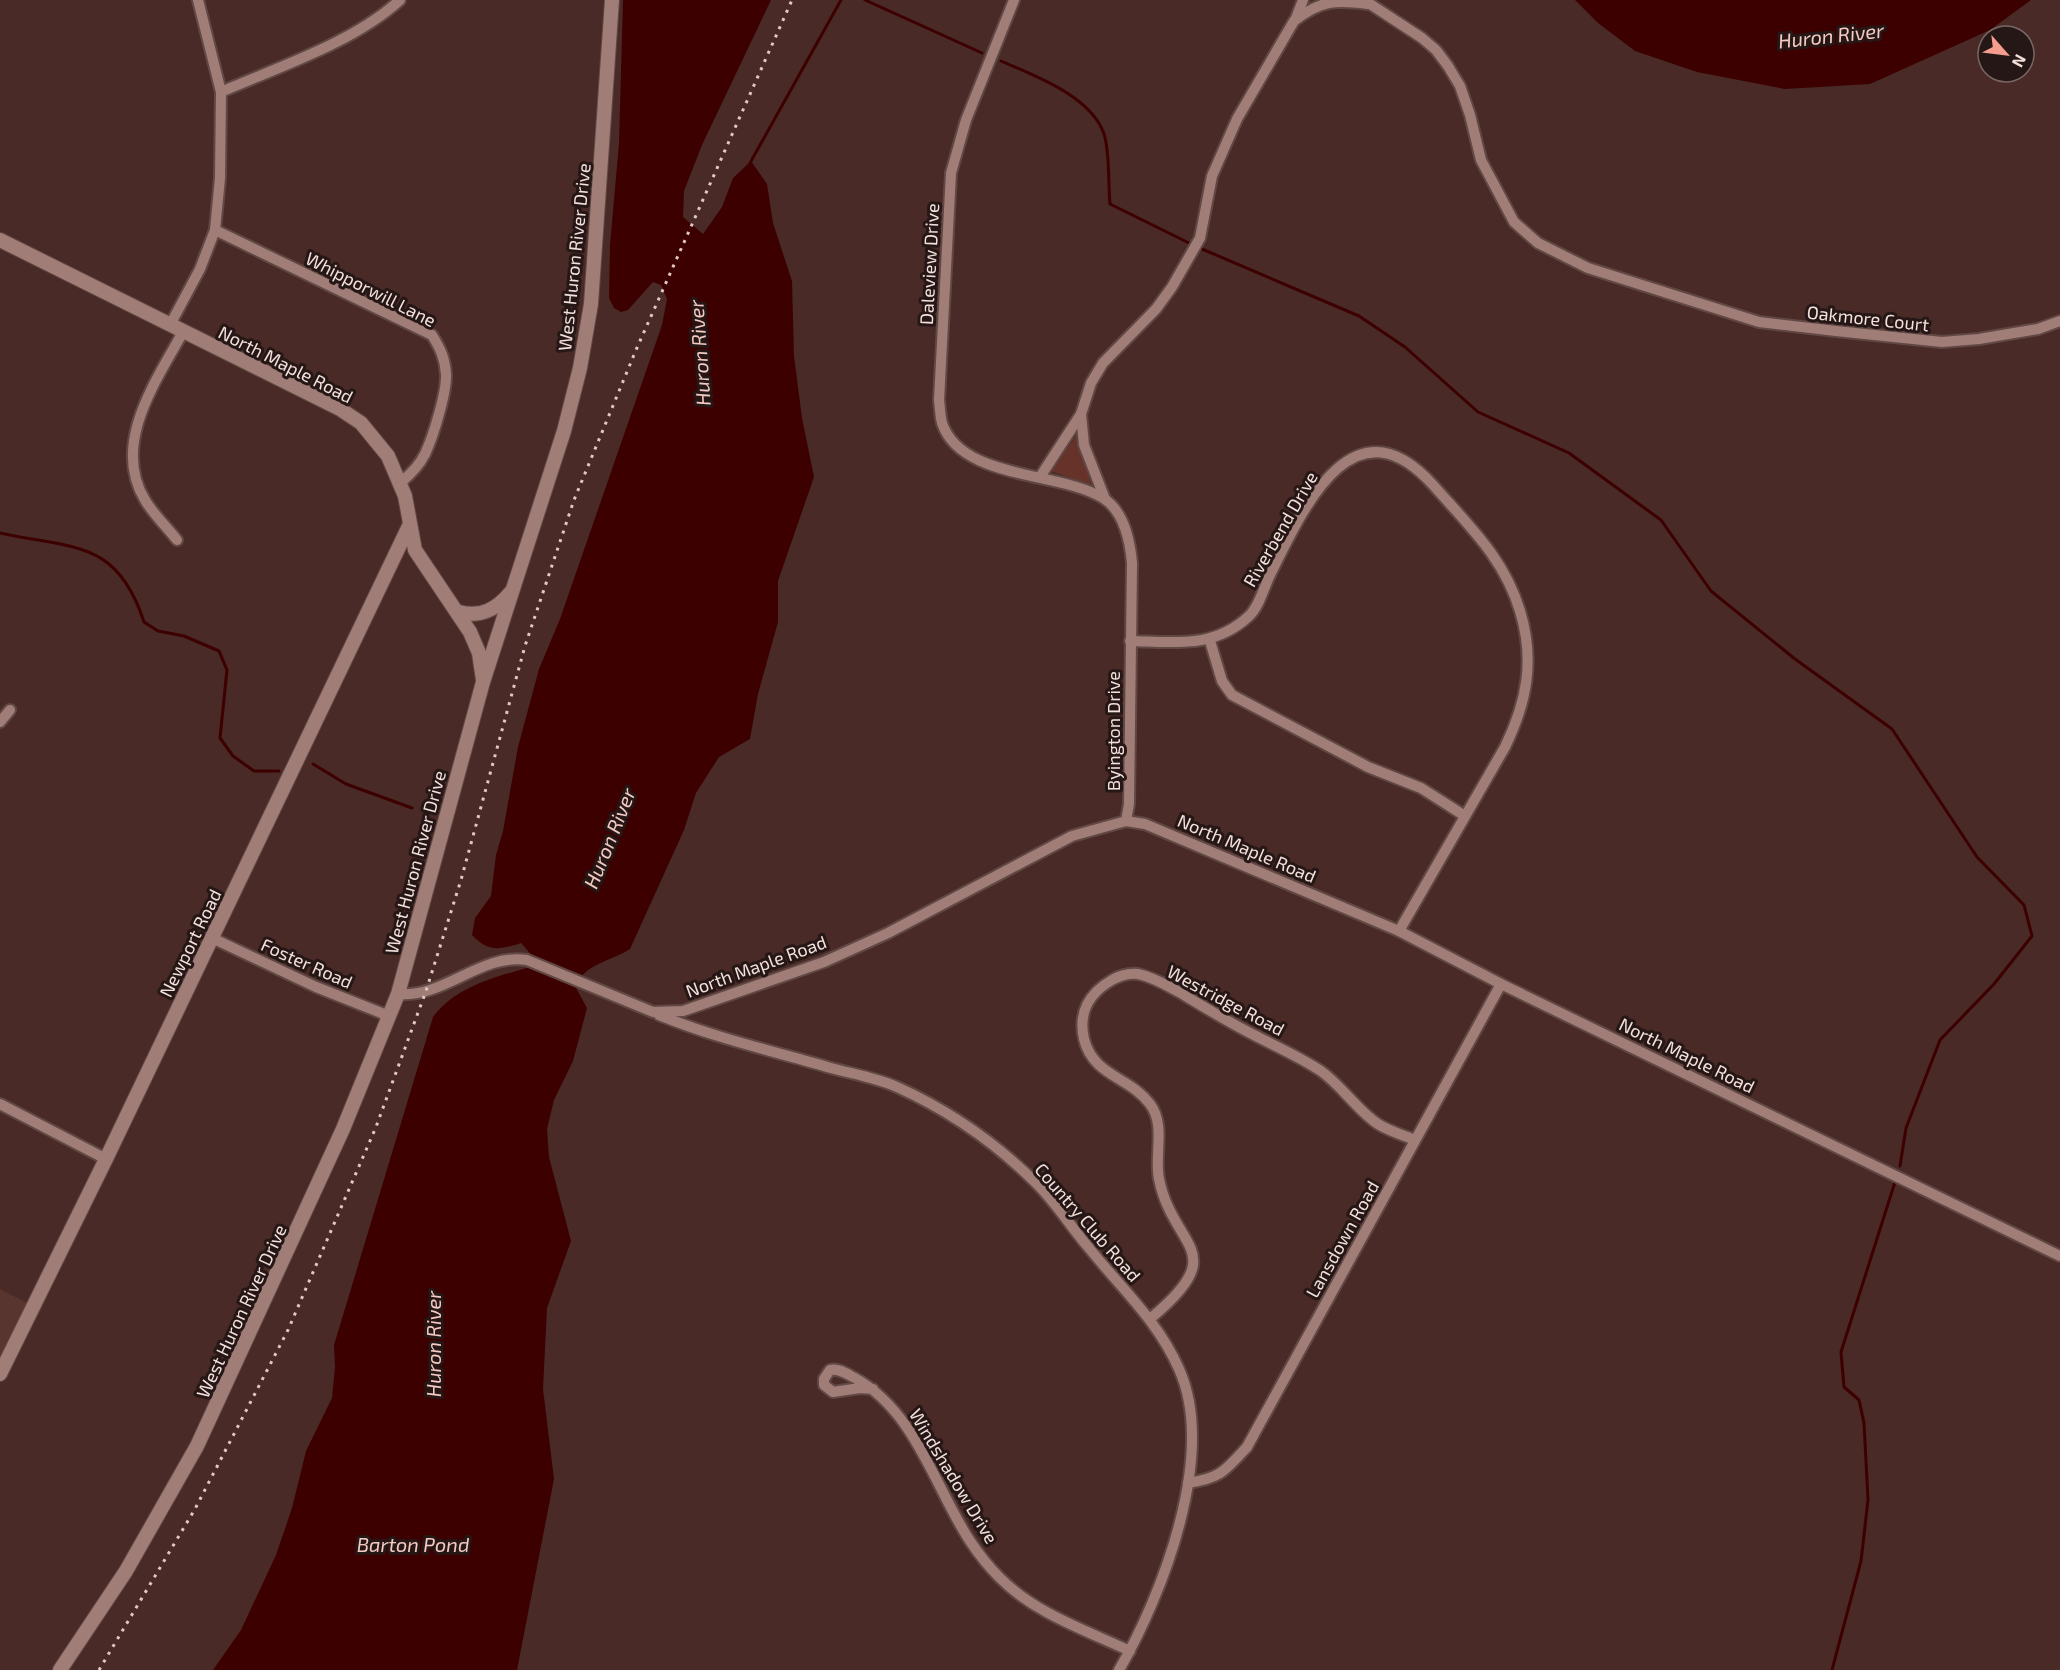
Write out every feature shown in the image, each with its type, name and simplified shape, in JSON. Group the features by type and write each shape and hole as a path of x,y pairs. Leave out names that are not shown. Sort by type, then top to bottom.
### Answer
{"street":[{"path":"170,325 200,269 215,230 220,178 221,92 198,0"},
{"path":"221,92 323,48 381,15 400,0"},
{"name":"West Huron River Drive","path":"60,1670 126,1571 197,1446 297,1233 398,994 483,682 516,586 564,431 580,368 591,304 612,0"},
{"name":"Daleview Drive","path":"1014,0 966,120 951,173 939,400 942,423 953,442 974,458 1105,499"},
{"path":"1040,477 1081,414 1091,383 1103,363 1156,309 1172,287 1200,238 1212,176 1237,119 1294,21 1303,0"},
{"path":"1294,21 1308,8 1324,2 1366,2"},
{"name":"Oakmore Court","path":"1366,2 1422,38 1436,50 1460,87 1470,115 1481,160 1514,222 1538,243 1561,256 1588,268 1759,322 1942,342 1978,339 2038,328 2060,321"},
{"name":"Whipporwill Lane","path":"215,230 432,335 442,352 446,375 442,399 425,454 413,472 401,482"},
{"name":"North Maple Road","path":"0,240 340,409 361,423 376,439 401,482 415,550 445,598 459,612 479,653 483,682"},
{"path":"177,540 144,500 132,461 133,439 140,415 183,332"},
{"name":"Byington Drive","path":"1081,414 1084,445 1105,499 1123,523 1130,544 1129,804 1126,821"},
{"name":"Riverbend Drive","path":"1210,641 1250,615 1311,502 1328,477 1345,460 1364,452 1394,453 1420,470 1484,541 1505,571 1521,613 1527,657 1527,684 1520,715 1399,931"},
{"name":"Newport Road","path":"0,1374 106,1159 409,526"},
{"path":"459,612 483,613 502,603 516,586"},
{"path":"1130,640 1210,641 1222,681 1232,695 1358,762 1421,788 1465,816"},
{"path":"0,722 10,710"},
{"name":"North Maple Road","path":"398,994 412,994 440,987 501,960 527,960 653,1012 683,1011 824,962 888,933 1072,836 1126,821 1145,824 1399,931 1501,984 2060,1256"},
{"name":"Foster Road","path":"212,938 316,987 389,1016"},
{"name":"Westridge Road","path":"1150,1318 1184,1287 1192,1269 1193,1254 1188,1238 1161,1186 1158,1121 1151,1104 1098,1066 1086,1046 1083,1012 1091,994 1102,986 1119,976 1136,974 1163,982 1226,1021 1294,1054 1324,1073 1378,1123 1415,1140"},
{"name":"Lansdown Road","path":"1188,1483 1212,1479 1226,1469 1247,1447 1501,984"},
{"name":"Country Club Road","path":"653,1012 727,1040 895,1086 944,1112 990,1143 1038,1185 1090,1251 1150,1318 1179,1368 1189,1395 1191,1439 1188,1483 1170,1556 1145,1622 1119,1670"},
{"path":"0,1104 106,1159"},
{"name":"Windshadow Drive","path":"873,1389 894,1407 915,1440 970,1542 998,1577 1024,1599 1048,1613 1130,1651"}],"shaded area":[{"path":"1076,436 1079,438 1091,485 1051,471"},
{"path":"0,1289 29,1304 0,1363"}],"water":[{"name":"Barton Pond","path":"623,0 771,0 702,145 684,191 683,217 703,234 722,207 733,178 751,161 767,184 773,223 792,281 794,356 802,418 814,477 778,581 778,622 758,694 750,739 719,757 696,793 684,830 630,949 592,968 579,979 575,986 587,1008 573,1061 554,1100 547,1129 549,1157 571,1241 547,1308 543,1389 554,1479 517,1670 213,1670 241,1630 276,1555 292,1508 306,1451 332,1398 335,1367 334,1345 433,1017 442,1006 465,990 490,979 530,967 534,958 521,943 495,948 478,941 472,935 475,918 491,896 496,855 503,831 518,747 539,669 560,619 662,325 667,299 661,285 653,282 628,310 621,312 614,308 609,298 610,245 619,143"},
{"name":"Huron River","path":"1575,0 2031,0 1998,24 1976,24 1976,36 1870,84 1785,89 1697,72 1635,51 1598,23"}],"waterway":[{"path":"750,163 841,0"},
{"path":"865,0 982,53"},
{"path":"1001,61 1030,73 1075,98 1097,121 1104,134 1107,150 1110,204 1189,243"},
{"path":"1202,249 1359,316 1405,347 1478,412 1569,453 1661,520 1711,591 1795,659 1892,729 1977,857 2024,905 2032,936 1994,984 1940,1040 1906,1128 1900,1166"},
{"path":"0,533 71,546 89,552 106,562 120,575 133,595 144,622 158,631 184,636 219,651 227,670 220,738 233,756 254,771 279,771"},
{"path":"313,764 346,784 412,808"},
{"path":"1832,1670 1861,1561 1868,1500 1864,1423 1859,1400 1844,1387 1841,1352 1895,1182"}],"railway":[{"path":"99,1670 195,1509 288,1330 376,1127 426,991 461,880 525,646 574,500 636,350 792,0"}]}
